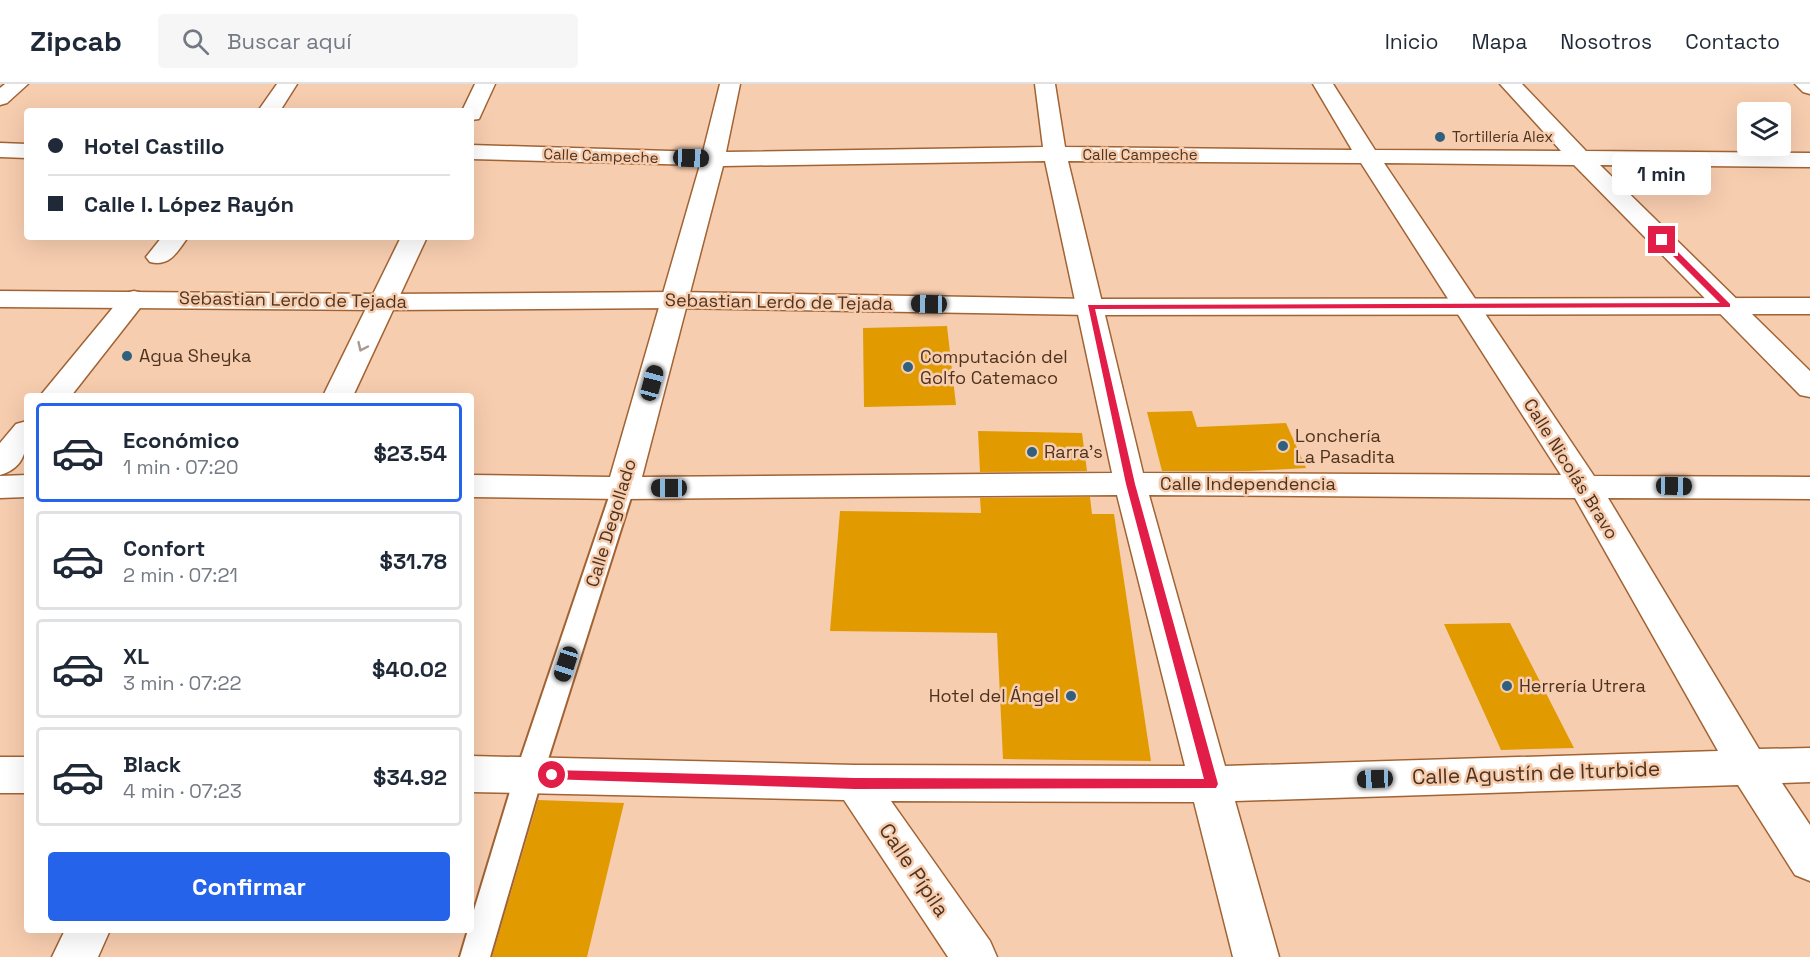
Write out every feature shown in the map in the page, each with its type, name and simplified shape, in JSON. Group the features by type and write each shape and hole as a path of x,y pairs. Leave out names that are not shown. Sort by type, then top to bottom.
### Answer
{"street":[{"path":"0,99 18,84"},
{"path":"271,108 287,84"},
{"path":"474,108 484,84"},
{"name":"Calle Degollado","path":"623,488 713,159 730,84"},
{"path":"1045,84 1055,154 1130,484 1212,784 1256,957"},
{"name":"Calle Nicolás Bravo","path":"1323,84 1368,157 1584,485 1748,766 1810,861"},
{"path":"1510,84 1581,159 1810,388"},
{"path":"1805,84 1810,88"},
{"path":"0,150 24,150"},
{"name":"Calle Campeche","path":"474,152 713,159 1055,154 1810,160"},
{"path":"159,257 173,240"},
{"path":"339,393 413,240"},
{"name":"Sebastian Lerdo de Tejada","path":"0,299 383,302 675,300 1091,307 1810,306"},
{"path":"57,393 134,299"},
{"path":"0,464 24,434"},
{"name":"Calle Independencia","path":"474,486 623,488 1130,484 1810,488"},
{"path":"0,487 24,486"},
{"name":"Calle Agustín de Iturbide","path":"474,774 855,783 1212,784 1810,765"},
{"path":"0,775 24,775"},
{"name":"Calle Pípila","path":"855,783 974,957"},
{"path":"75,957 87,933"}],"lane":[{"name":"Calle Degollado","path":"475,957 529,775 623,488"}],"building":[{"name":"Computación del Golfo Catemaco","path":"947,326 956,405 864,407 863,328"},
{"path":"1192,411 1197,427 1286,423 1306,468 1249,471 1162,471 1147,412"},
{"name":"Rarra's","path":"978,431 1082,433 1087,471 980,472"},
{"name":"Hotel del Ángel","path":"1090,497 1092,514 1114,514 1151,761 1003,759 997,633 830,631 840,511 981,513 980,498"},
{"name":"Herrería Utrera","path":"1510,623 1574,748 1501,750 1444,624"},
{"path":"538,800 624,803 587,957 492,957"}],"place":[{"name":"Tortillería Alex","path":"1440,137"},
{"name":"Agua Sheyka","path":"127,356"},
{"name":"Computación del Golfo Catemaco","path":"908,367"},
{"name":"Lonchería La Pasadita","path":"1283,446"},
{"name":"Rarra's","path":"1032,452"},
{"name":"Herrería Utrera","path":"1507,686"},
{"name":"Hotel del Ángel","path":"1071,696"}],"route":[{"path":"552,775 855,783 1212,784 1130,484 1091,307 1727,305 1662,240"}]}
